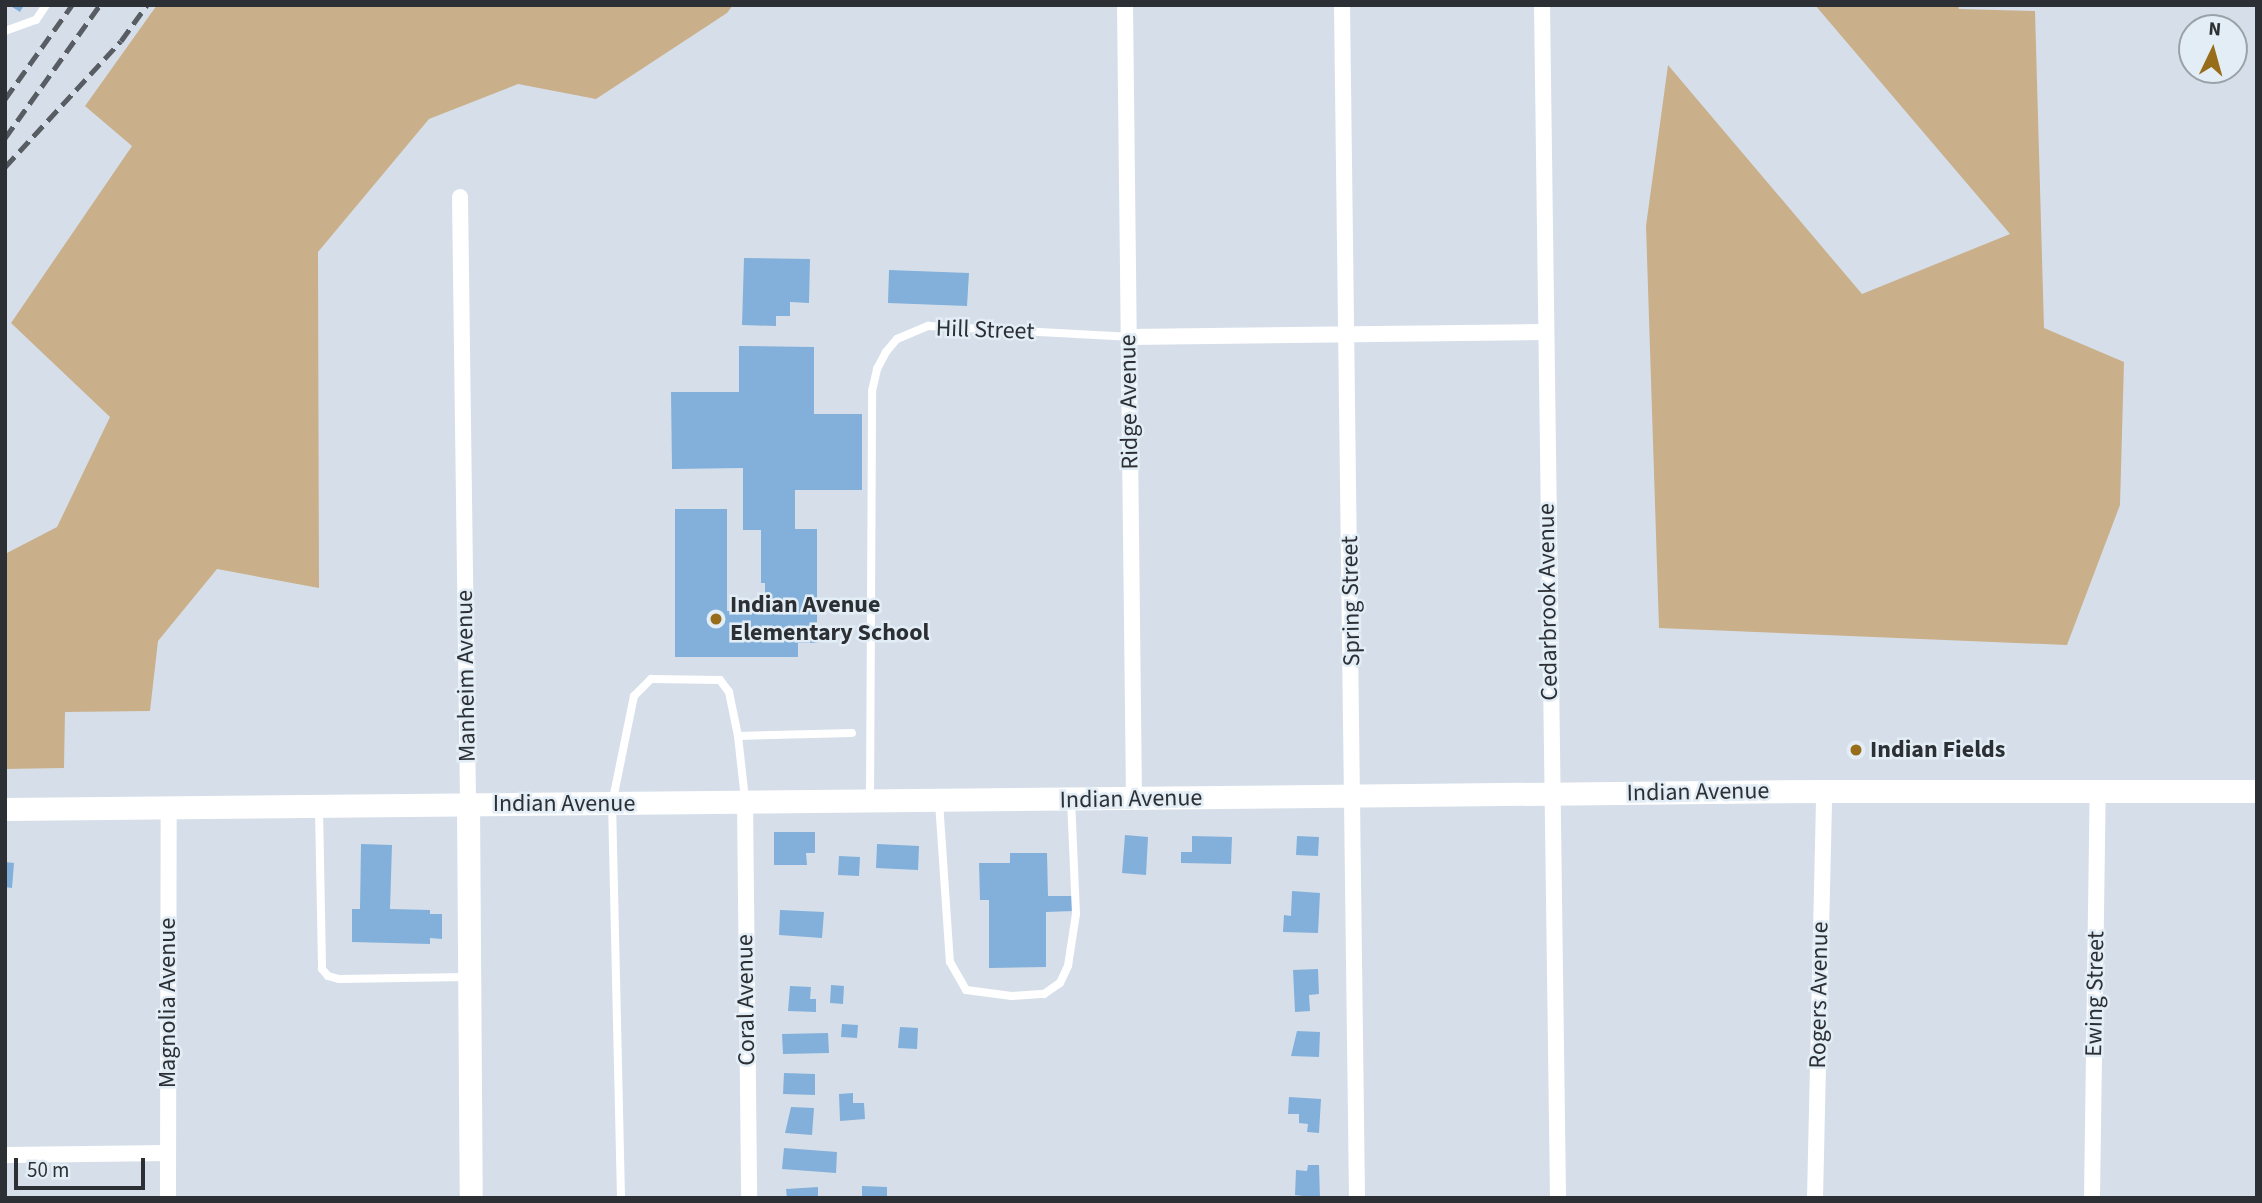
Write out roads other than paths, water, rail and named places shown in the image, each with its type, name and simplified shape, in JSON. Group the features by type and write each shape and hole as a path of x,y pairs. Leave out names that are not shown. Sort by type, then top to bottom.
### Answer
{"street":[{"name":"Ridge Avenue","path":"1125,5 1134,799"},
{"name":"Spring Street","path":"1342,5 1357,1198"},
{"name":"Cedarbrook Avenue","path":"1542,5 1558,1198"},
{"name":"Manheim Avenue","path":"460,197 471,1198"},
{"name":"Hill Street","path":"1128,337 1545,332"},
{"name":"Ewing Street","path":"2092,1198 2098,790"},
{"name":"Indian Avenue","path":"5,809 939,802 1824,791 2257,791"},
{"name":"Rogers Avenue","path":"1815,1198 1824,791"},
{"name":"Coral Avenue","path":"745,802 749,1198"},
{"name":"Magnolia Avenue","path":"168,1198 169,808"},
{"path":"5,1155 168,1153"}],"lane":[{"path":"5,31 36,20 46,5"},
{"name":"Hill Street","path":"870,802 872,391 877,369 886,352 897,339 928,326 1128,337"},
{"path":"621,1198 612,804 634,696 651,679 720,680 729,692 738,736 745,802"},
{"path":"738,736 852,733"},
{"path":"939,802 950,962 966,990 1012,996 1044,994 1060,983 1069,967 1076,914 1071,800"},
{"path":"319,806 322,969 328,976 339,979 470,977"}],"railway":[{"path":"5,99 72,5"},
{"path":"5,138 100,5"},
{"path":"5,167 121,41 147,5"}],"place":[{"name":"Indian Avenue Elementary School","path":"716,619"},
{"name":"Indian Fields","path":"1856,750"}]}
